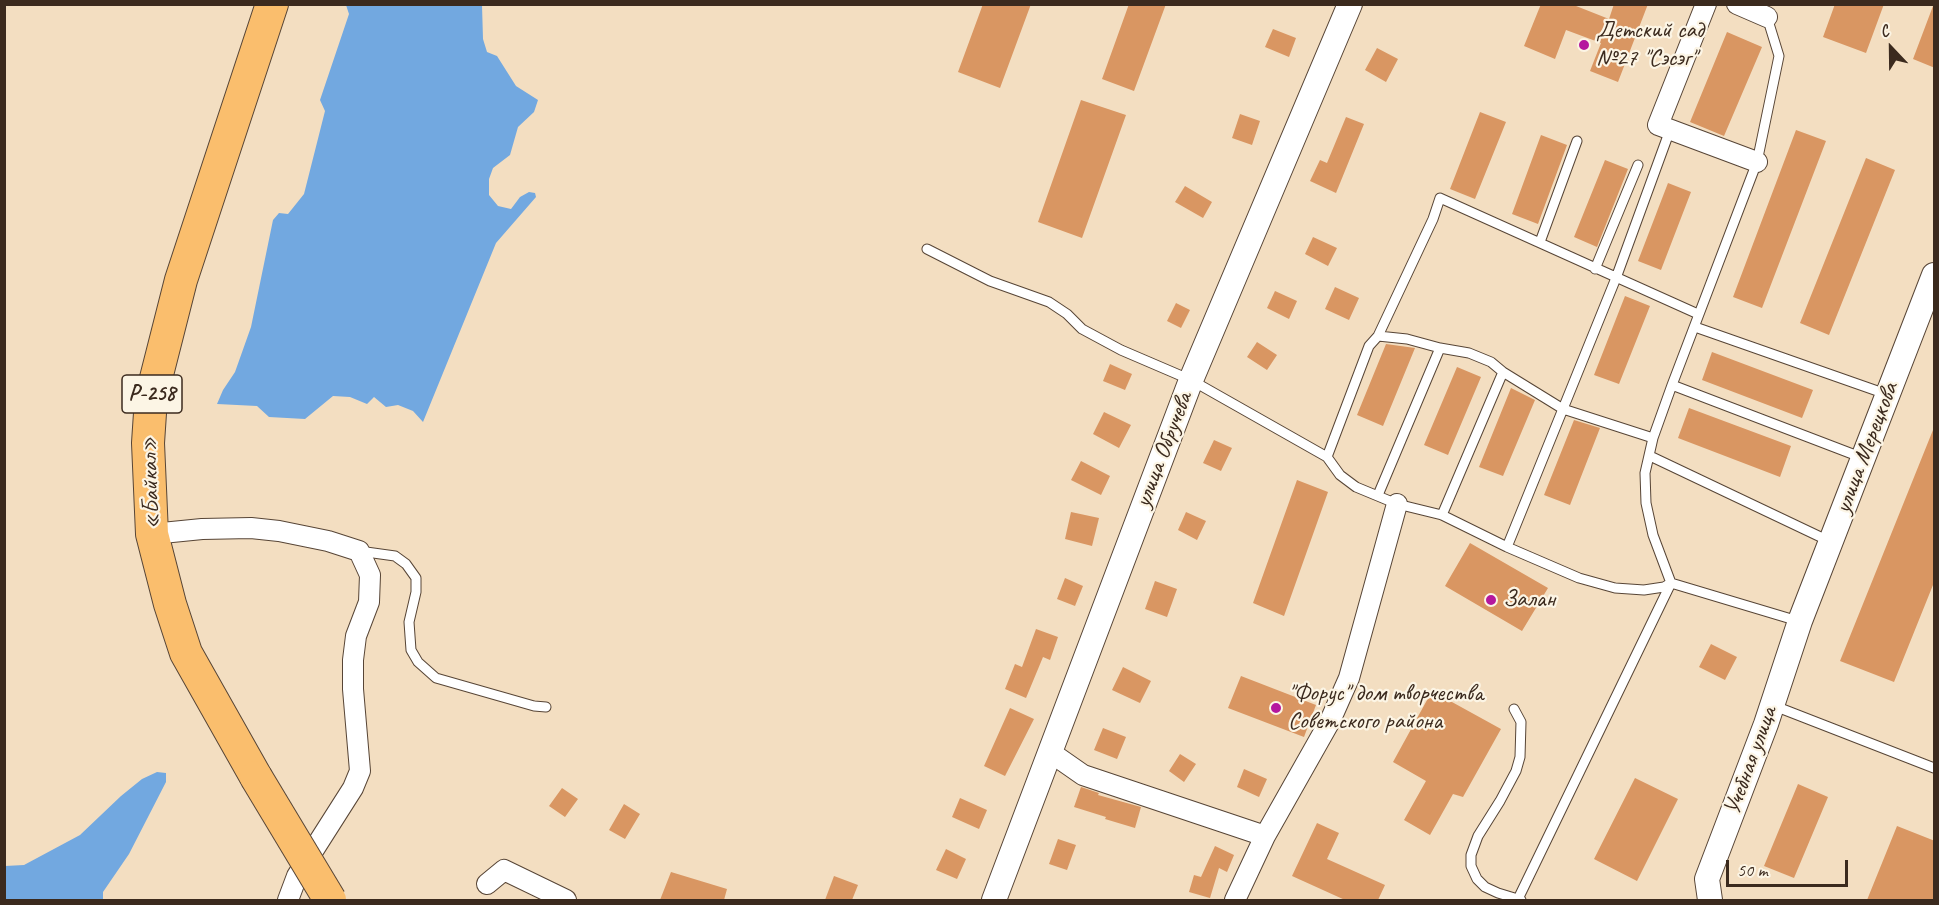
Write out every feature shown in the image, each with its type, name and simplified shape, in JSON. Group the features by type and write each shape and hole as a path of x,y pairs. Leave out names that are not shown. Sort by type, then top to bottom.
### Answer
{"highway":[{"name":"«Байкал»","path":"272,4 181,280 151,398 148,443 152,534 159,567 186,653 256,777 330,900"}],"street":[{"name":"улица Обручева","path":"994,900 1191,380 1350,4"},
{"path":"1706,4 1658,125 1757,162"},
{"path":"1737,4 1767,17"},
{"name":"улица Мерецкова","path":"1800,621 1935,275"},
{"path":"1236,900 1265,836 1330,721 1349,678 1397,504"},
{"path":"152,534 202,529 251,528 328,540 359,551 370,575 369,602 356,636 353,660 353,689 360,771 353,788 297,876 288,900"},
{"name":"Учебная улица","path":"1710,900 1707,879 1772,705 1800,621"},
{"path":"1050,752 1083,775 1265,836"},
{"path":"487,884 504,870 566,900"}],"lane":[{"path":"1514,709 1521,722 1520,757 1516,771 1478,836 1471,855 1471,866 1477,879 1485,887 1521,900 1671,582 1653,535 1646,503 1645,473 1653,438 1671,385 1757,162 1779,56 1767,17"},
{"path":"1507,547 1616,278 1670,129"},
{"path":"1540,242 1576,141"},
{"path":"1595,269 1638,165"},
{"path":"1327,457 1369,346 1378,336 1433,219 1440,198 1698,314"},
{"path":"927,249 990,281 1049,302 1067,314 1082,329 1191,380 1327,457 1340,475 1356,487 1397,504 1442,515 1507,547 1579,578 1615,588 1644,590 1664,587 1671,582"},
{"path":"1695,327 1888,395"},
{"path":"1378,336 1407,339 1469,353 1491,362 1503,372 1563,409 1653,438"},
{"path":"1378,495 1440,348"},
{"path":"1442,515 1503,372"},
{"path":"1671,385 1863,458"},
{"path":"1650,456 1831,542"},
{"path":"359,551 395,556 406,564 416,578 416,592 409,622 411,650 418,662 436,678 534,706 546,707"},
{"path":"1671,582 1800,621"},
{"path":"1772,705 1935,768"}],"water":[{"path":"346,5 482,5 483,39 487,52 497,56 516,86 538,100 534,112 518,127 510,155 493,168 489,179 489,195 498,206 511,209 520,197 529,192 535,193 536,197 496,243 423,422 413,411 398,405 386,407 374,397 367,404 350,397 333,396 305,419 269,417 257,406 217,404 235,372 251,327 273,220 279,213 288,214 304,194 325,111 320,100 349,14"},
{"path":"157,772 166,773 166,782 129,854 103,892 103,900 5,900 5,866 24,865 80,835 121,796 142,779"}],"building":[{"path":"983,4 1031,4 1000,88 958,72"},
{"path":"1129,4 1166,4 1134,91 1102,79"},
{"path":"1541,4 1571,4 1609,19 1614,4 1648,4 1618,82 1590,71 1601,43 1566,30 1555,59 1524,46"},
{"path":"1835,4 1884,4 1866,53 1823,37"},
{"path":"1933,6 1935,6 1935,68 1913,59"},
{"path":"1273,29 1296,38 1289,57 1265,47"},
{"path":"1727,32 1762,47 1724,136 1690,122"},
{"path":"1377,48 1398,59 1386,82 1365,70"},
{"path":"1081,100 1126,115 1082,238 1038,222"},
{"path":"1480,112 1506,122 1475,199 1450,189"},
{"path":"1240,114 1260,121 1252,145 1232,138"},
{"path":"1346,117 1364,124 1336,193 1310,181 1320,160 1327,163"},
{"path":"1796,130 1826,141 1762,308 1733,297"},
{"path":"1541,135 1567,145 1538,224 1512,214"},
{"path":"1866,158 1895,170 1829,335 1800,323"},
{"path":"1605,160 1628,169 1597,247 1574,237"},
{"path":"1668,183 1691,192 1661,270 1638,261"},
{"path":"1185,186 1212,202 1203,218 1175,202"},
{"path":"1313,237 1337,248 1328,266 1305,254"},
{"path":"1335,287 1359,298 1349,320 1325,309"},
{"path":"1275,291 1297,301 1289,319 1267,308"},
{"path":"1625,296 1650,306 1619,384 1594,375"},
{"path":"1176,303 1190,310 1181,328 1167,321"},
{"path":"1257,342 1277,355 1267,370 1247,357"},
{"path":"1386,344 1415,348 1383,426 1357,415"},
{"path":"1712,352 1813,390 1802,418 1702,380"},
{"path":"1110,364 1132,374 1125,390 1103,381"},
{"path":"1457,367 1481,377 1448,455 1424,445"},
{"path":"1511,388 1535,400 1503,476 1479,467"},
{"path":"1689,408 1791,446 1780,477 1678,438"},
{"path":"1104,412 1131,425 1119,448 1093,434"},
{"path":"1574,420 1600,428 1570,505 1544,495"},
{"path":"1935,425 1935,580 1894,682 1840,661"},
{"path":"1214,440 1232,448 1221,471 1203,463"},
{"path":"1081,461 1110,476 1101,495 1071,480"},
{"path":"1297,480 1328,492 1284,616 1253,603"},
{"path":"1071,512 1099,518 1092,546 1065,539"},
{"path":"1186,512 1206,521 1197,540 1178,530"},
{"path":"1470,543 1548,588 1522,631 1445,586"},
{"path":"1065,578 1083,586 1075,606 1057,599"},
{"path":"1155,581 1177,589 1167,617 1145,609"},
{"path":"1036,629 1058,637 1050,660 1043,657 1026,698 1005,689 1015,664 1022,667"},
{"path":"1711,644 1737,657 1725,680 1699,667"},
{"path":"1123,667 1151,681 1140,703 1112,690"},
{"path":"1241,676 1316,705 1304,737 1228,708"},
{"path":"1432,691 1501,729 1463,797 1453,794 1430,835 1404,820 1426,781 1393,762"},
{"path":"1010,708 1034,719 1005,776 984,766"},
{"path":"1103,728 1126,737 1117,759 1094,750"},
{"path":"1180,754 1196,764 1184,782 1169,771"},
{"path":"1244,769 1267,779 1259,797 1237,787"},
{"path":"1635,778 1678,799 1637,881 1594,859"},
{"path":"1798,784 1828,797 1794,878 1764,866"},
{"path":"1081,787 1099,793 1098,795 1141,807 1135,828 1074,807"},
{"path":"562,788 578,799 565,817 549,806"},
{"path":"960,798 987,810 979,829 952,817"},
{"path":"624,804 640,814 625,839 609,830"},
{"path":"1317,823 1339,833 1327,859 1385,885 1378,900 1345,900 1292,876"},
{"path":"1897,826 1935,841 1935,900 1867,900"},
{"path":"1058,839 1076,845 1067,870 1049,864"},
{"path":"1215,846 1234,855 1227,872 1219,868 1210,898 1189,892 1194,875 1201,877"},
{"path":"946,849 966,859 957,879 936,870"},
{"path":"671,872 727,889 724,900 660,900"},
{"path":"834,876 858,885 852,900 825,900"}],"place":[{"name":"Детский сад №27 \"Сэсэг\"","path":"1584,45"},
{"name":"Залан","path":"1491,600"},
{"name":"\"Форус\" дом творчества Советского района","path":"1276,708"}]}
